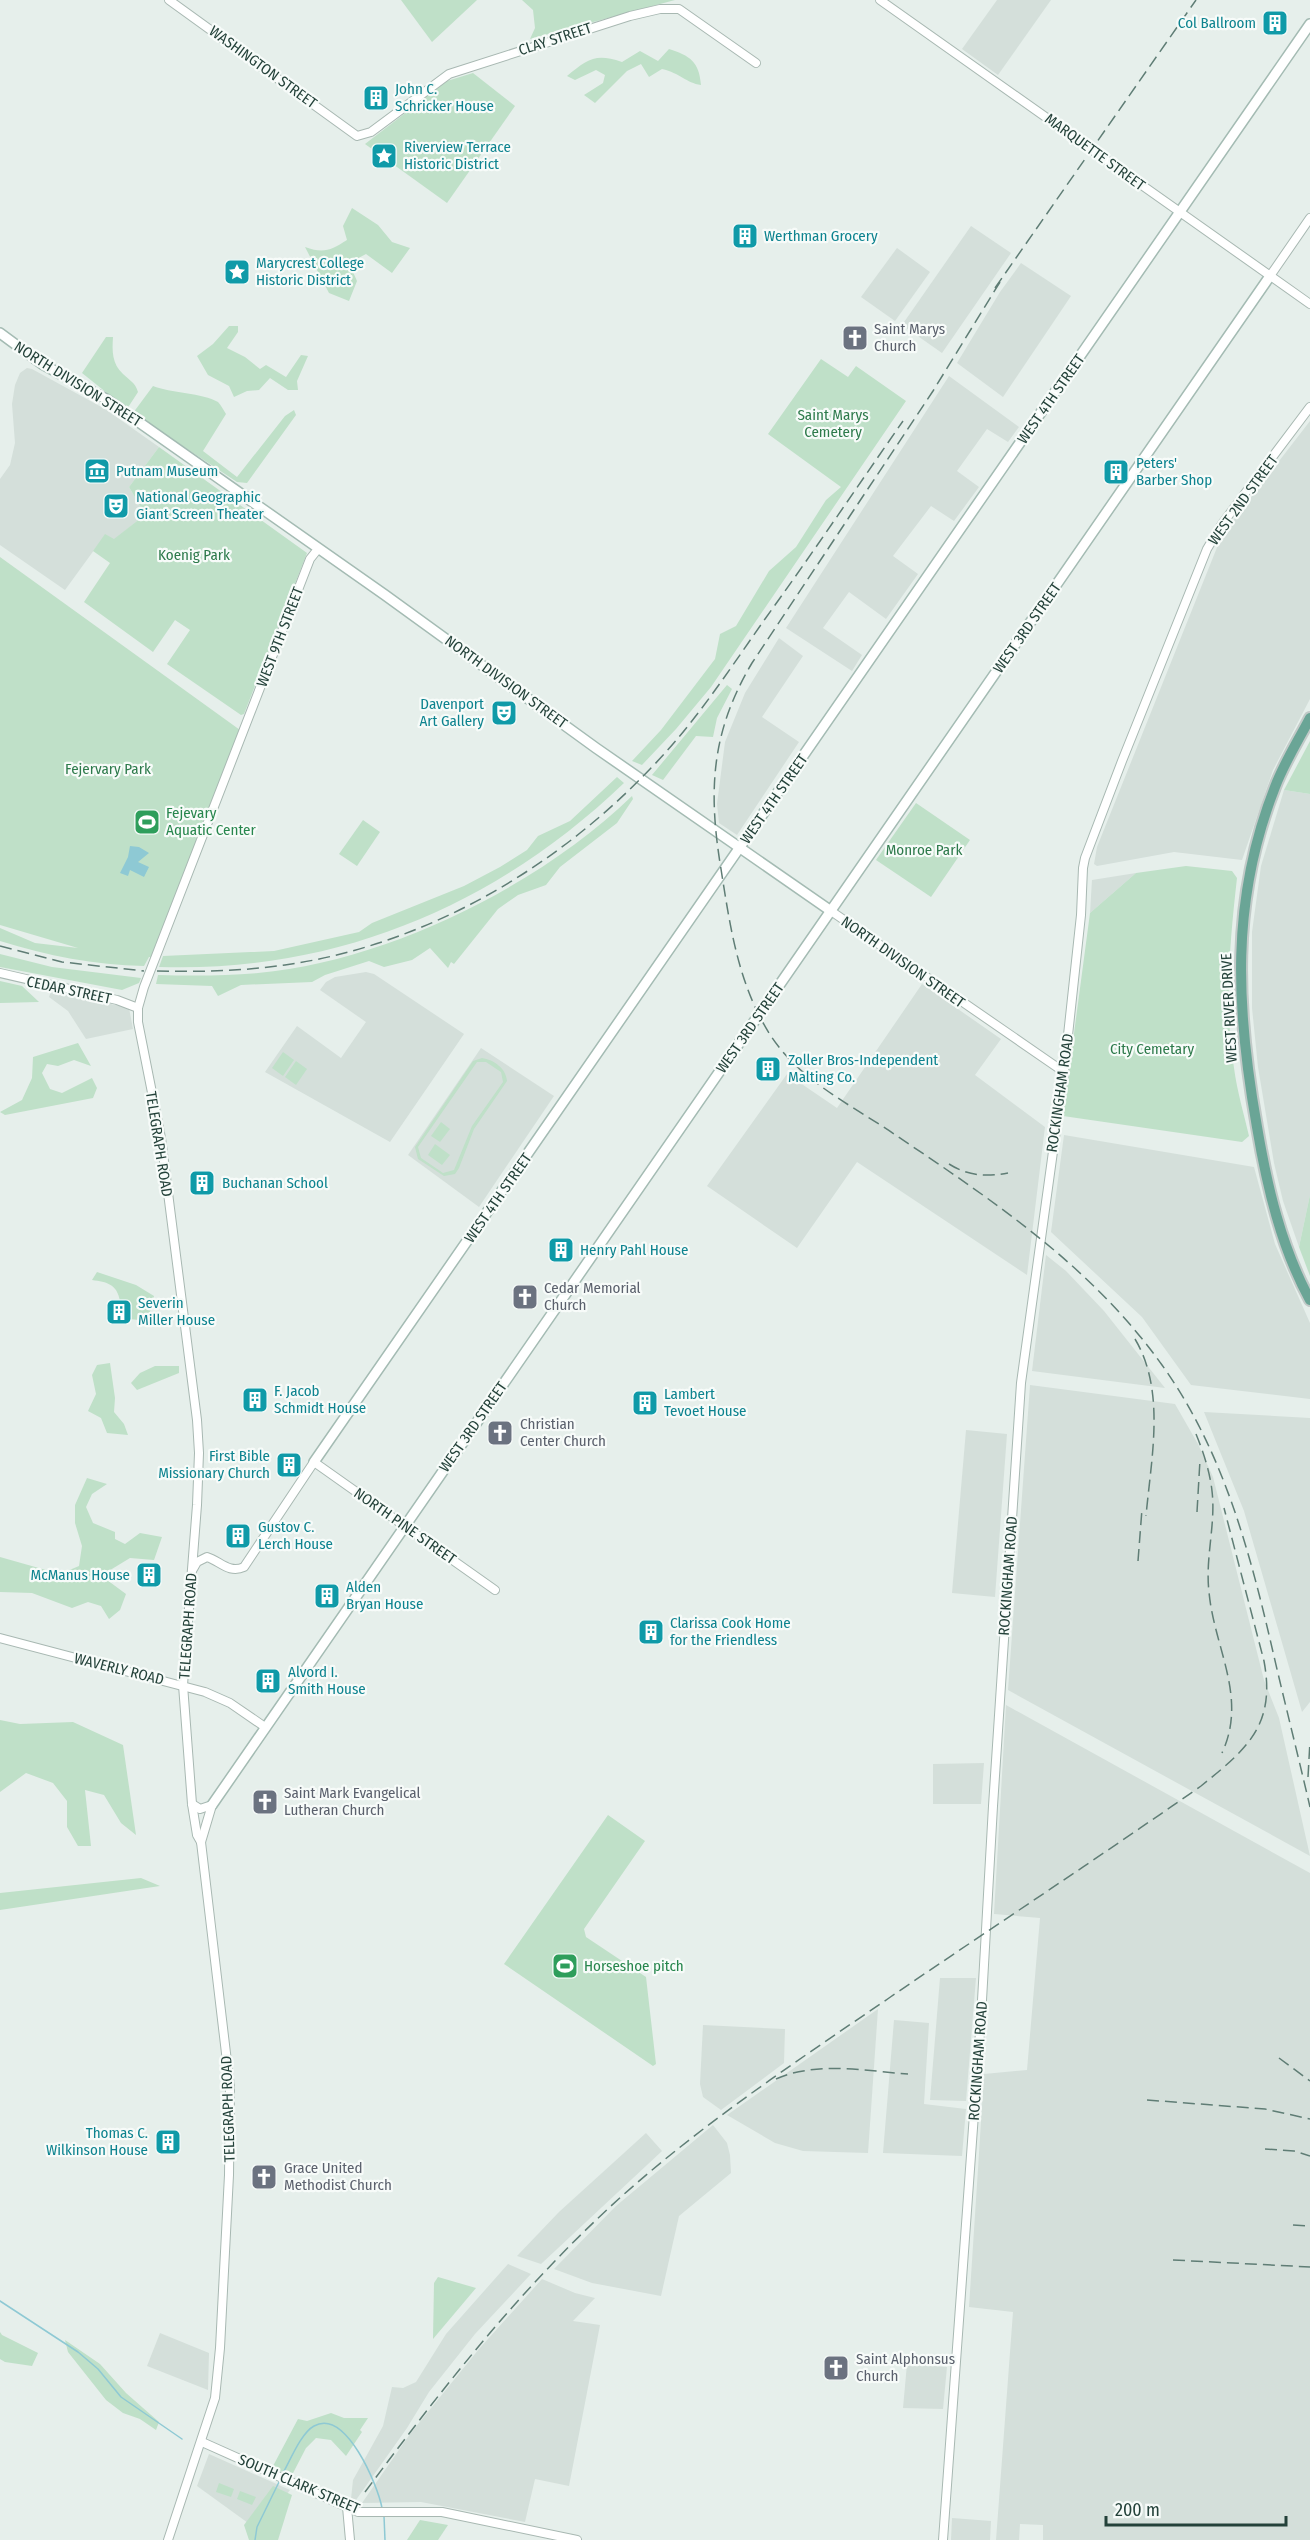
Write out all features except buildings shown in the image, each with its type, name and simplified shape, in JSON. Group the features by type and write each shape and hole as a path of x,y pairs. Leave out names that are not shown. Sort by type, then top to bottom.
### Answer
{"main road":[{"name":"WEST 4TH STREET","path":"314,1462 1310,24"},
{"name":"WEST 3RD STREET","path":"212,1805 1270,276"},
{"name":"NORTH DIVISION STREET","path":"0,333 42,364 106,399 831,911"},
{"name":"WEST RIVER DRIVE","path":"1310,718 1276,785 1263,820 1248,878 1240,974 1243,1044 1261,1152 1283,1240 1310,1300"}],"street":[{"name":"WASHINGTON STREET","path":"169,0 357,135"},
{"name":"MARQUETTE STREET","path":"880,0 1310,304"},
{"name":"CLAY STREET","path":"357,135 371,132 449,74 609,22 660,9 679,9 756,63"},
{"name":"WEST 3RD STREET","path":"1270,276 1310,218"},
{"name":"WEST 2ND STREET","path":"1175,633 1214,537 1310,407"},
{"name":"WEST 9TH STREET","path":"246,726 310,559 318,549"},
{"name":"ROCKINGHAM ROAD","path":"943,2540 981,2028 1021,1383 1064,1072 1085,858 1175,633"},
{"name":"TELEGRAPH ROAD","path":"168,2540 215,2398 219,2365 231,2123 230,2087 201,1842 197,1835 192,1804 183,1685 199,1453 195,1389 179,1293 161,1138 143,1055 138,1008 144,987 246,726"},
{"name":"NORTH DIVISION STREET","path":"831,911 1064,1072"},
{"name":"CEDAR STREET","path":"0,974 117,1000 138,1008"},
{"name":"NORTH PINE STREET","path":"314,1462 495,1590"},
{"name":"WEST 4TH STREET","path":"207,1557 237,1570 244,1567 314,1462"},
{"path":"192,1570 197,1562 207,1557 194,1543"},
{"name":"WAVERLY ROAD","path":"0,1638 183,1685 230,1703 265,1727"},
{"path":"192,1804 200,1809 212,1805"},
{"name":"WEST 3RD STREET","path":"201,1842 212,1805"},
{"name":"SOUTH CLARK STREET","path":"202,2442 358,2512 442,2512 577,2540"},
{"path":"347,2507 350,2540"}],"shaded area":[{"path":"997,0 1051,0 998,75 962,49"},
{"path":"971,226 1011,253 942,353 902,325"},
{"path":"897,248 930,272 895,321 861,297"},
{"path":"1021,263 1071,296 1003,397 957,363 1000,292"},
{"path":"27,368 105,409 159,447 129,487 140,506 137,521 114,540 105,535 65,590 0,545 0,479 10,465 15,443 12,404 15,385 20,373"},
{"path":"949,376 1019,427 1008,442 987,429 957,471 979,487 954,521 931,506 893,556 918,574 886,619 849,592 823,628 862,655 852,671 786,628"},
{"path":"1310,421 1310,699 1273,770 1242,860 1174,852 1097,866 1094,864 1097,847 1222,535"},
{"path":"779,638 803,656 762,717 799,742 737,835 719,823 717,804 725,742 745,693"},
{"path":"1284,790 1310,794 1310,1195 1299,1247 1283,1201 1274,1163 1258,1067 1252,1008 1252,932 1261,866"},
{"path":"1136,873 1090,913 1092,880"},
{"path":"366,972 374,974 464,1034 390,1142 265,1072 297,1026 341,1058 366,1022 320,990 326,982 335,977"},
{"path":"922,984 1001,1039 975,1075 1045,1127 1027,1275 857,1162 797,1248 707,1186 787,1074 837,1108"},
{"path":"51,991 129,1008 133,1029 86,1039 68,1011 49,997"},
{"path":"481,1048 554,1096 479,1207 408,1155"},
{"path":"1064,1135 1254,1167 1275,1244 1310,1323 1310,1399 1191,1385 1142,1317 1051,1232"},
{"path":"1046,1255 1066,1271 1104,1311 1165,1388 1032,1371"},
{"path":"1030,1385 1175,1404 1198,1444 1213,1477 1264,1680 1279,1718 1310,1856 1008,1690"},
{"path":"1204,1412 1310,1418 1310,1702 1302,1712 1244,1511"},
{"path":"966,1430 1007,1434 995,1597 952,1593"},
{"path":"1006,1705 1310,1873 1310,2540 1043,2540 1043,2525 1020,2524 1019,2540 996,2540 1013,2312 969,2307 984,2074 1027,2070 1040,1918 994,1914"},
{"path":"984,1763 981,1804 933,1804 933,1764"},
{"path":"940,1978 976,1978 966,2101 930,2100"},
{"path":"878,2009 868,2153 803,2151 775,2143 727,2115"},
{"path":"894,2020 929,2023 924,2104 966,2109 962,2156 883,2153"},
{"path":"703,2025 785,2029 784,2063 721,2110 703,2097 700,2084"},
{"path":"713,2125 727,2143 731,2173 679,2216 661,2296 592,2283 554,2269 616,2206"},
{"path":"646,2133 662,2151 541,2264 517,2256 559,2212"},
{"path":"508,2264 531,2274 475,2334 429,2392 407,2428 356,2500 351,2499 353,2480 383,2426 392,2387 403,2388 416,2382 446,2334"},
{"path":"542,2279 575,2293 595,2298 573,2321 600,2325 569,2486 535,2479 525,2522 421,2502 362,2503 410,2434 479,2349"},
{"path":"160,2333 209,2353 208,2390 147,2366"},
{"path":"907,2364 947,2367 943,2409 903,2408"},
{"path":"209,2454 290,2490 259,2531 197,2486"},
{"path":"952,2518 991,2521 990,2540 951,2540"}],"green space":[{"path":"401,0 477,0 432,42"},
{"path":"522,0 675,0 530,39 535,28 533,10"},
{"path":"669,49 683,54 696,65 701,85 662,69 649,77 641,64 627,71 595,103 584,95 603,83 605,75 596,70 575,80 567,76 592,59 605,58 622,62 640,51 658,61"},
{"path":"473,73 515,106 447,203 365,144 447,81"},
{"path":"352,208 378,225 392,242 410,248 392,273 366,254 349,263 357,281 349,301 329,293 305,247 327,250 347,240 343,226"},
{"path":"229,326 238,326 238,332 227,348 245,357 260,369 266,365 286,377 301,355 308,356 297,381 298,390 288,390 270,378 259,390 247,391 234,397 229,386 208,375 197,356 213,344"},
{"path":"106,337 113,337 115,362 138,392 127,409 82,373"},
{"name":"Saint Marys Cemetery","path":"821,359 848,377 856,366 906,401 711,687 642,765 632,761 661,730 715,659 720,634 736,626 769,571 796,547 826,500 841,487 768,434"},
{"path":"153,386 218,402 226,414 203,451 237,477 285,416 294,410 296,415 247,483 237,482 133,413"},
{"name":"Koenig Park","path":"159,447 307,553 244,714 241,715 167,664 190,630 175,620 153,652 84,602 110,563 93,551 105,534 114,539 137,521 140,506 129,487"},
{"name":"Fejervary Park","path":"0,557 240,730 151,957 144,966 71,959 0,941 0,928 35,943 78,948 0,925"},
{"path":"727,685 732,689 717,718 713,737 696,736 663,780 652,775"},
{"path":"1310,741 1310,794 1284,790"},
{"path":"617,777 624,783 575,826 523,864 468,896 410,923 350,944 288,958 225,966 159,967 163,956 274,951 359,932 372,923 464,886 500,867 527,850 538,836 570,821"},
{"path":"632,796 633,799 617,823 560,867 546,885 518,895 498,909 454,964 451,962 448,968 430,948 412,960 384,967 369,961 325,975 312,982 241,985 218,996 212,986 156,984 158,975 246,974 308,966 358,953 409,935 459,914 553,860 595,829"},
{"name":"Monroe Park","path":"916,803 970,840 931,897 876,860"},
{"path":"363,820 380,832 357,866 339,854"},
{"name":"City Cemetary","path":"1186,866 1232,871 1237,878 1230,949 1229,1020 1234,1068 1249,1136 1242,1142 1063,1116 1090,913 1136,873"},
{"path":"0,954 52,967 141,978 139,983 122,990 0,967"},
{"path":"0,981 22,986 39,1002 0,1003"},
{"path":"78,1043 91,1066 74,1060 58,1066 47,1064 42,1073 50,1089 62,1093 92,1078 97,1088 93,1098 5,1115 0,1112 22,1100 32,1078 33,1057"},
{"path":"283,1052 294,1060 283,1076 272,1068"},
{"path":"482,1058 495,1063 504,1072 507,1081 474,1129 459,1168 455,1174 444,1176 418,1159 415,1147 473,1061","holes":["477,1062 486,1062 501,1072 503,1082 472,1126 454,1170 443,1173 421,1158 418,1147"]},
{"path":"296,1061 307,1069 296,1085 285,1077"},
{"path":"441,1122 450,1129 440,1142 431,1136"},
{"path":"435,1144 450,1155 442,1165 428,1155"},
{"path":"1310,1195 1310,1276 1299,1247"},
{"path":"97,1272 136,1285 154,1296 149,1316 139,1320 129,1319 129,1306 120,1301 114,1287 92,1280"},
{"path":"110,1363 115,1398 114,1412 124,1424 128,1435 107,1433 101,1418 88,1411 96,1394 92,1375 97,1365"},
{"path":"155,1366 179,1366 179,1373 137,1390 131,1383 140,1373"},
{"path":"87,1478 107,1484 92,1494 86,1507 93,1523 115,1532 115,1539 125,1544 140,1533 162,1537 154,1560 130,1558 107,1572 107,1580 126,1594 120,1610 109,1619 101,1606 88,1602 72,1608 32,1593 0,1592 0,1557 60,1574 79,1566 82,1546 75,1523 75,1505"},
{"path":"0,1720 20,1724 73,1722 123,1745 136,1835 121,1823 104,1795 85,1790 91,1846 78,1846 67,1827 67,1801 53,1783 26,1773 0,1792"},
{"path":"608,1815 645,1841 584,1929 586,1937 646,1977 656,2064 653,2066 504,1964"},
{"path":"141,1878 160,1886 0,1910 0,1893"},
{"path":"438,2277 476,2288 433,2339 434,2283"},
{"path":"0,2332 38,2353 32,2366 5,2362 0,2359"},
{"path":"65,2340 100,2364 126,2393 159,2422 156,2430 140,2419 123,2413 106,2400 68,2352"},
{"path":"331,2413 344,2418 368,2418 360,2430 362,2432 346,2456 331,2440 316,2438 306,2448 292,2475 274,2469 273,2466 298,2419 307,2421"},
{"path":"219,2483 234,2489 231,2497 216,2492"},
{"path":"273,2486 292,2495 278,2540 249,2540 244,2525"},
{"path":"240,2491 256,2497 252,2505 237,2499"},
{"path":"420,2520 448,2525 438,2540 407,2540"}],"water":[{"path":"130,846 139,847 149,853 138,862 149,867 144,877 130,870 128,876 120,873 128,857"}],"waterway":[{"path":"0,2301 78,2352 98,2369 121,2397 182,2439"},
{"path":"283,2473 296,2448 309,2430 326,2423 338,2428 359,2452 374,2483 382,2508"},
{"path":"255,2540 257,2527 280,2480"},
{"path":"384,2516 385,2540"}],"railway":[{"path":"995,288 1196,0"},
{"path":"1000,282 933,391 752,663 738,688 721,738 714,788 717,841 732,933 743,974 758,1014 781,1050 795,1065 827,1091 970,1186 1040,1238 1105,1297 1162,1365 1202,1432 1232,1503 1255,1577 1310,1807"},
{"path":"157,971 221,971 285,965 337,955 388,940 437,921 484,897 573,839 651,768 697,715 903,421"},
{"path":"0,946 62,962 144,971"},
{"path":"949,1164 963,1171 977,1174 1008,1173"},
{"path":"1135,1339 1145,1359 1153,1403 1153,1449 1146,1516"},
{"path":"1196,1434 1210,1476 1213,1503 1208,1567 1209,1592 1231,1692 1232,1712 1229,1732 1222,1753"},
{"path":"1197,1512 1200,1460"},
{"path":"365,2492 455,2375 518,2301 551,2265 622,2196 719,2117 928,1971 1201,1786 1244,1747 1254,1734 1261,1719 1266,1702 1267,1683 1264,1661 1224,1508"},
{"path":"1138,1561 1142,1509"},
{"path":"1308,1777 1310,1741"},
{"path":"1279,2058 1310,2081"},
{"path":"776,2079 791,2073 824,2069 908,2074"},
{"path":"1147,2100 1265,2109 1310,2119"},
{"path":"1265,2149 1294,2151 1310,2156"},
{"path":"1293,2225 1310,2226"},
{"path":"1173,2260 1310,2267"}],"place":[{"name":"Col Ballroom","path":"1275,23"},
{"name":"John C. Schricker House","path":"376,98"},
{"name":"Riverview Terrace Historic District","path":"384,156"},
{"name":"Werthman Grocery","path":"745,236"},
{"name":"Marycrest College Historic District","path":"237,272"},
{"name":"Saint Marys Church","path":"855,338"},
{"name":"Putnam Museum","path":"97,471"},
{"name":"Peters' Barber Shop","path":"1116,472"},
{"name":"National Geographic Giant Screen Theater","path":"116,506"},
{"name":"Davenport Art Gallery","path":"504,713"},
{"name":"Fejevary Aquatic Center","path":"147,822"},
{"name":"Zoller Bros-Independent Malting Co.","path":"768,1069"},
{"name":"Buchanan School","path":"202,1183"},
{"name":"Henry Pahl House","path":"561,1250"},
{"name":"Cedar Memorial Church","path":"525,1297"},
{"name":"Severin Miller House","path":"119,1312"},
{"name":"F. Jacob Schmidt House","path":"255,1400"},
{"name":"Lambert Tevoet House","path":"645,1403"},
{"name":"Christian Center Church","path":"500,1433"},
{"name":"First Bible Missionary Church","path":"289,1465"},
{"name":"Gustov C. Lerch House","path":"238,1536"},
{"name":"McManus House","path":"149,1575"},
{"name":"Alden Bryan House","path":"327,1596"},
{"name":"Clarissa Cook Home for the Friendless","path":"651,1632"},
{"name":"Alvord I. Smith House","path":"268,1681"},
{"name":"Saint Mark Evangelical Lutheran Church","path":"265,1802"},
{"name":"Horseshoe pitch","path":"565,1966"},
{"name":"Thomas C. Wilkinson House","path":"168,2142"},
{"name":"Grace United Methodist Church","path":"264,2177"},
{"name":"Saint Alphonsus Church","path":"836,2368"}]}
